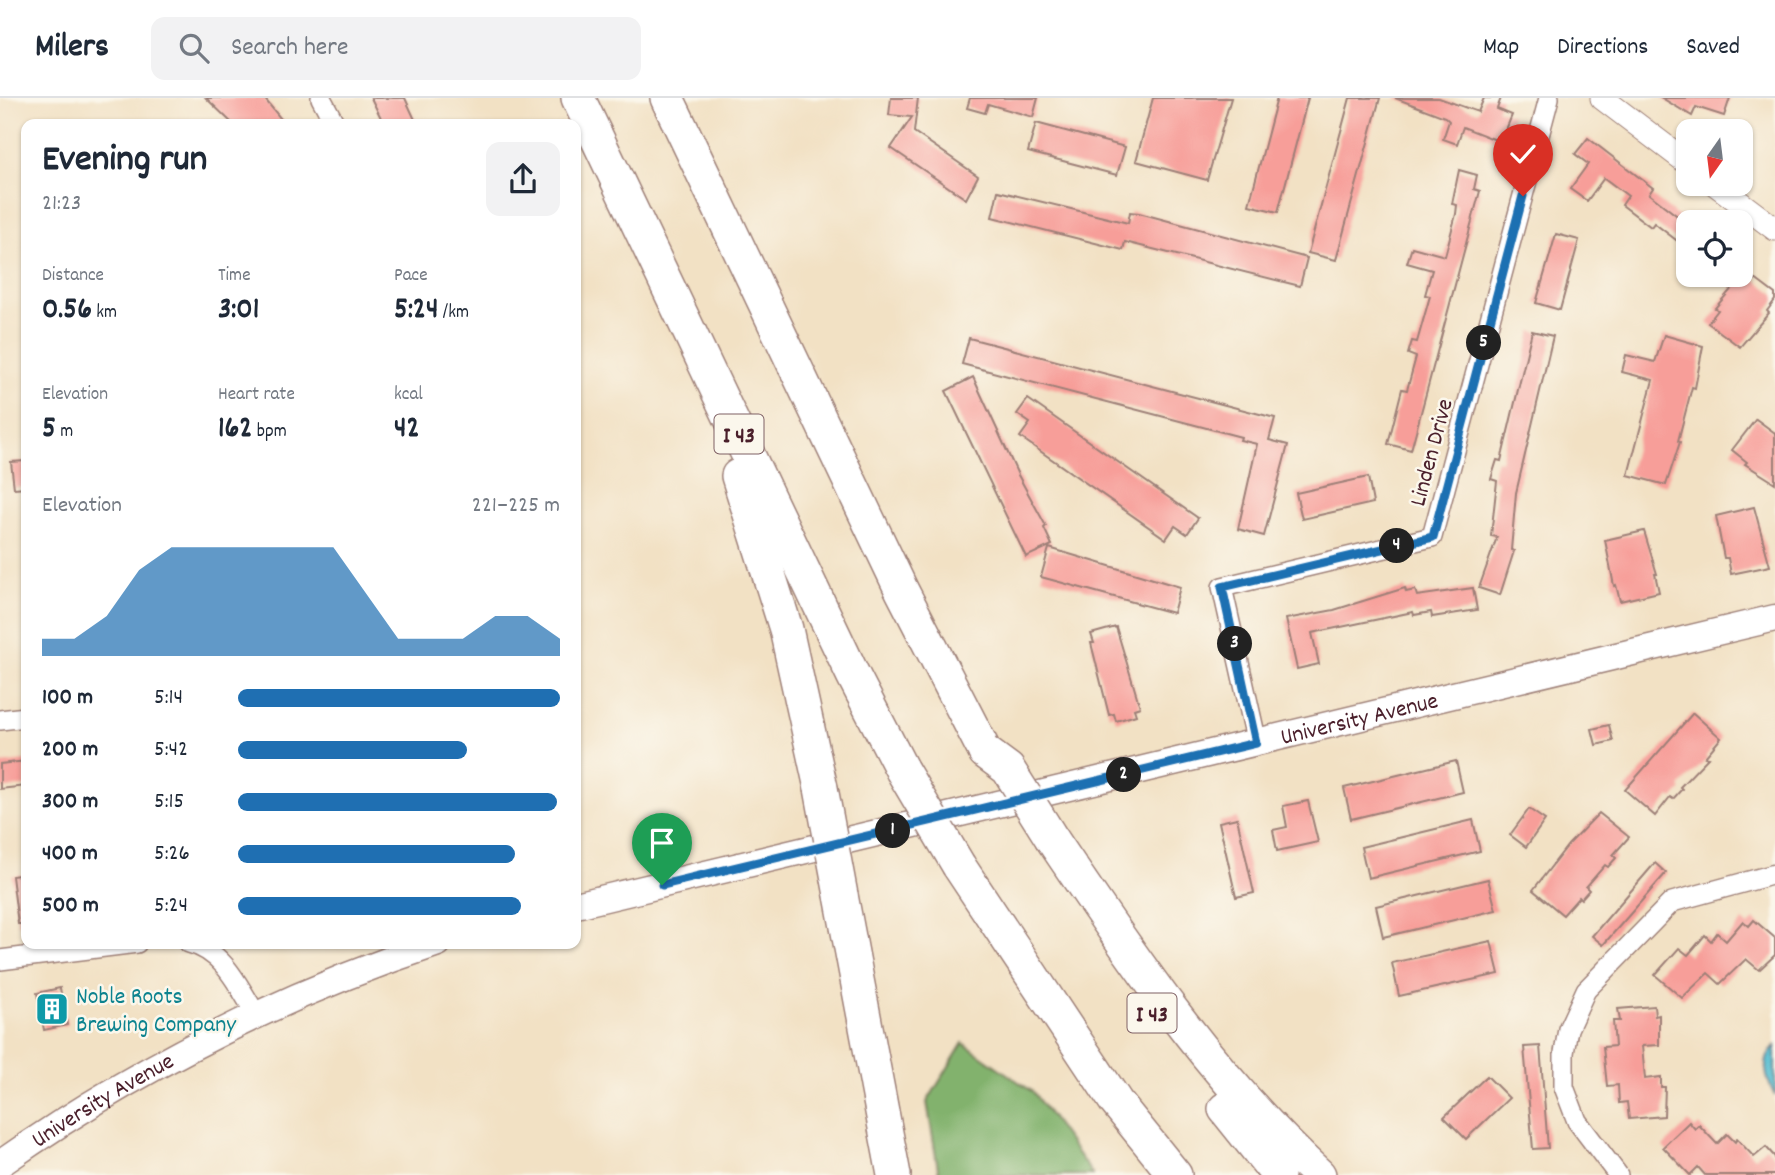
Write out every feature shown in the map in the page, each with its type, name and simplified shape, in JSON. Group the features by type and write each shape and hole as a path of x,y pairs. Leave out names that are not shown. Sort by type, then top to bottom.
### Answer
{"highway":[{"name":"I 43","path":"578,98 853,675 902,769 959,866 1116,1102 1175,1175"},
{"name":"I 43","path":"667,98 902,591 985,752 1045,840 1085,917 1169,1036 1278,1175"},
{"path":"717,389 726,439 786,629 821,789 894,1175"},
{"path":"1045,840 1223,1076 1319,1175"}],"main road":[{"name":"University Avenue","path":"581,904 1775,618"},
{"name":"University Avenue","path":"0,1164 111,1091 255,1013 422,949"}],"street":[{"path":"321,98 332,119"},
{"name":"Linden Drive","path":"1256,743 1222,587 1433,537 1549,98"},
{"path":"1602,98 1676,154"},
{"path":"1731,196 1775,229"},
{"path":"0,720 21,718"},
{"path":"1619,1175 1577,1121 1564,1087 1564,1053 1568,1029 1586,990 1672,902 1775,874"},
{"path":"0,960 89,949"},
{"path":"210,949 230,972 255,1013"}],"green space":[{"path":"963,1043 1033,1092 1093,1175 939,1175 927,1102"}],"water":[{"path":"1775,1046 1775,1096 1769,1083 1766,1064"}],"building":[{"path":"206,98 264,98 281,119 228,119"},
{"path":"371,98 405,98 415,119 382,119"},
{"path":"891,98 918,98 914,132 978,176 966,199 891,148 912,117 889,115"},
{"path":"970,98 1038,98 1033,117 988,104 985,113 967,108"},
{"path":"1153,98 1231,98 1207,180 1136,161"},
{"path":"1277,98 1308,98 1278,212 1249,205"},
{"path":"1350,98 1380,98 1336,260 1308,253"},
{"path":"1395,98 1439,98 1478,112 1484,98 1501,98 1497,109 1512,115 1501,142 1463,127 1457,144 1443,139 1449,121 1445,117"},
{"path":"1662,98 1730,98 1724,116 1696,107 1692,116"},
{"path":"1036,123 1125,147 1117,175 1028,152"},
{"path":"1588,138 1653,188 1649,194 1676,215 1676,240 1654,223 1651,227 1622,205 1628,196 1604,178 1587,201 1570,189 1588,164 1575,154"},
{"path":"1459,170 1477,175 1474,189 1480,191 1411,450 1388,444 1402,389 1407,390 1416,357 1408,354 1412,341 1417,342 1430,296 1425,295 1432,270 1407,263 1412,247 1445,256 1456,214 1457,205 1452,204"},
{"path":"998,191 1128,223 1130,212 1139,213 1307,258 1300,286 1125,242 1123,250 992,217"},
{"path":"1556,234 1579,240 1560,310 1536,303"},
{"path":"1753,277 1775,294 1775,300 1767,311 1769,313 1740,347 1708,323 1718,310 1715,308 1733,287 1753,287"},
{"path":"1532,331 1553,336 1516,493 1511,550 1514,551 1500,595 1479,588 1497,537 1491,536 1497,481 1491,479 1497,460 1501,461"},
{"path":"1664,335 1703,346 1695,388 1692,387 1678,441 1680,442 1666,485 1628,475 1653,380 1622,372 1626,355 1655,362"},
{"path":"969,338 1275,418 1269,440 1288,445 1264,536 1238,529 1257,444 1240,440 1241,437 962,364"},
{"path":"973,377 1018,475 1046,526 1044,528 1052,545 1026,557 946,391"},
{"path":"1028,399 1198,518 1187,534 1175,526 1166,539 1020,437 1030,423 1017,414"},
{"path":"1756,419 1775,433 1775,483 1745,464 1747,462 1732,450"},
{"path":"21,461 21,487 14,488 11,462"},
{"path":"1368,477 1373,503 1302,519 1296,493"},
{"path":"1754,507 1770,566 1731,574 1728,558 1724,558 1716,516"},
{"path":"1644,531 1657,574 1659,592 1620,601 1616,585 1614,586 1605,540"},
{"path":"1049,548 1180,587 1173,613 1041,577"},
{"path":"1405,588 1406,592 1415,590 1417,596 1473,588 1477,610 1432,617 1431,612 1414,615 1413,612 1312,633 1319,664 1297,669 1286,619 1334,610"},
{"path":"1116,627 1140,707 1134,709 1136,715 1116,721 1114,714 1109,715 1091,634"},
{"path":"1693,713 1721,738 1705,757 1708,758 1680,787 1682,789 1673,799 1670,797 1655,816 1625,790"},
{"path":"1609,725 1613,741 1596,745 1592,729"},
{"path":"1456,761 1463,792 1351,819 1344,788"},
{"path":"21,762 21,787 0,789 0,764"},
{"path":"1308,801 1318,842 1277,851 1273,830 1287,827 1283,806"},
{"path":"1529,809 1545,820 1526,847 1510,835"},
{"path":"1599,813 1629,837 1613,855 1616,858 1608,867 1605,865 1586,887 1589,890 1563,915 1533,890 1568,845"},
{"path":"1237,818 1254,893 1236,897 1219,822"},
{"path":"1473,820 1480,851 1368,878 1361,847"},
{"path":"1655,863 1666,873 1603,945 1592,936"},
{"path":"21,875 21,924 18,924 12,876"},
{"path":"1488,879 1496,910 1383,937 1376,906"},
{"path":"1754,920 1775,938 1775,955 1759,970 1746,959 1720,984 1708,973 1682,998 1655,975 1679,948 1688,955 1705,935 1711,941 1717,933 1726,941 1743,921 1749,926"},
{"path":"1491,941 1499,974 1399,996 1392,963"},
{"name":"Noble Roots Brewing Company","path":"60,988 67,1025 44,1030 37,993"},
{"path":"1654,1006 1655,1016 1659,1015 1659,1045 1642,1046 1645,1079 1661,1077 1661,1087 1665,1087 1664,1116 1629,1119 1627,1102 1619,1103 1618,1085 1607,1086 1603,1047 1615,1046 1613,1021 1620,1021 1618,1009"},
{"path":"1540,1046 1548,1148 1533,1149 1524,1047"},
{"path":"1487,1076 1509,1098 1466,1139 1444,1117"},
{"path":"1689,1122 1695,1129 1699,1125 1717,1144 1727,1134 1735,1142 1737,1139 1754,1157 1766,1147 1775,1157 1775,1175 1705,1175 1698,1167 1690,1175 1663,1147"}],"place":[{"name":"Noble Roots Brewing Company","path":"52,1009"}],"route":[{"path":"662,885 1256,743 1222,587 1433,537 1523,196"}]}
